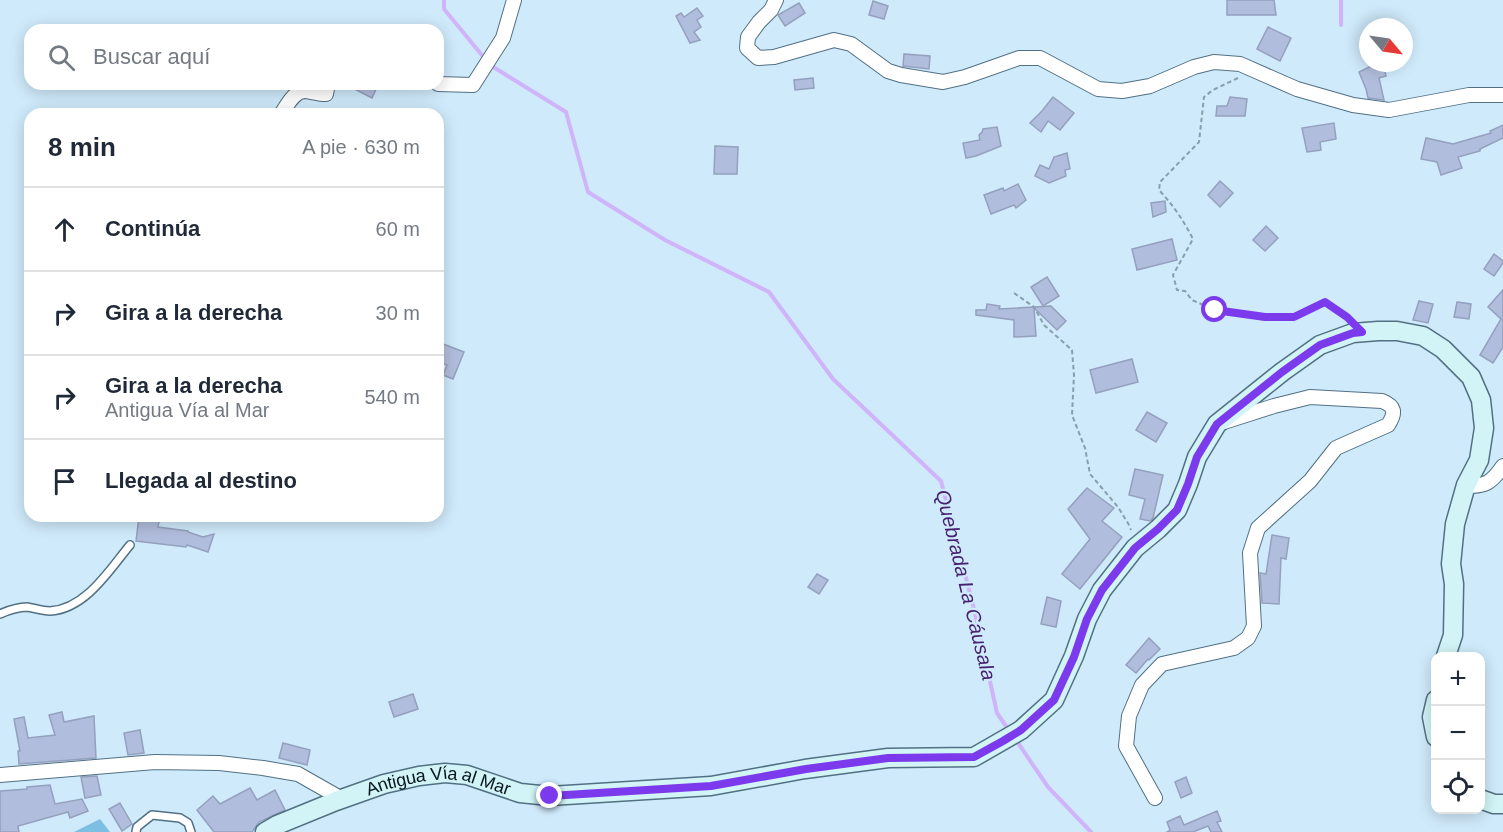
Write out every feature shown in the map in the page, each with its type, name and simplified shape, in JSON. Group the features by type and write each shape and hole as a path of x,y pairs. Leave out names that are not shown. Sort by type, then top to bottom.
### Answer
{"main road":[{"name":"Antigua Vía al Mar","path":"265,832 277,825 384,784 445,773 466,776 520,793 550,796 711,786 806,769 888,758 974,757 1012,735 1054,700 1074,657 1087,619 1102,590 1135,548 1177,510 1197,457 1217,424 1320,345 1353,333 1397,331 1423,336 1443,349 1471,377 1481,400 1484,428 1479,460 1466,485 1455,524 1452,545 1451,564 1454,584 1452,635 1447,652"},
{"path":"1485,801 1503,804"}],"street":[{"path":"444,84 473,85 503,38 514,0"},
{"path":"776,0 771,10 748,37 747,48 758,58 774,57 834,40 851,44 888,71 943,82 965,77 1019,58 1040,58 1098,89 1122,91 1150,86 1194,67 1214,62 1240,64 1297,89 1353,105 1389,110 1469,95 1503,95"},
{"path":"286,108 296,94 304,90 326,94 327,90"},
{"path":"1155,798 1126,746 1129,716 1142,685 1161,664 1234,648 1248,638 1254,626 1250,553 1258,528 1310,481 1336,448 1388,426 1393,418 1393,409 1382,400 1310,397 1217,424"},
{"path":"1466,485 1478,487 1489,482 1503,466"},
{"path":"0,775 154,762 219,764 298,774 342,799"}],"lane":[{"path":"0,614 25,607 50,611 70,606 93,590 130,545"},
{"path":"136,832 136,826 152,815 180,818 188,823 191,832"}],"path":[{"path":"1257,72 1231,81 1204,97 1199,142 1160,182 1159,190 1171,202 1193,239 1173,275 1177,290 1185,291 1192,300 1215,310 1265,317 1294,317 1325,302 1347,317 1362,332"},
{"path":"1014,292 1034,307 1044,325 1072,350 1074,375 1072,415 1085,448 1090,474 1118,507 1129,525 1135,548"}],"shaded area":[{"path":"100,819 110,832 74,832"}],"building":[{"path":"1227,0 1274,0 1276,15 1227,15"},
{"path":"873,1 888,6 884,19 869,15"},
{"path":"799,3 805,13 785,26 778,15"},
{"path":"697,8 703,16 697,20 701,27 694,32 700,40 690,43 676,16 681,13 684,17"},
{"path":"1268,27 1291,38 1280,61 1257,49"},
{"path":"904,54 930,56 929,69 903,66"},
{"path":"1359,72 1385,72 1386,76 1379,78 1384,100 1368,98"},
{"path":"813,78 814,88 795,90 794,80"},
{"path":"357,90 376,90 372,98"},
{"path":"1053,97 1074,113 1060,130 1048,121 1041,132 1030,123"},
{"path":"1230,97 1247,99 1245,116 1216,116 1217,106 1227,106"},
{"path":"1334,123 1336,139 1320,142 1321,150 1307,152 1302,128"},
{"path":"1503,125 1503,138 1480,151 1458,157 1462,168 1441,175 1437,162 1421,159 1426,138 1453,144 1491,133 1490,131"},
{"path":"997,127 1001,146 966,158 963,143 980,140 979,135 983,129"},
{"path":"715,146 738,147 737,174 714,174"},
{"path":"1067,153 1070,169 1065,170 1066,176 1049,183 1035,176 1040,165 1049,169 1054,157"},
{"path":"1220,181 1233,193 1220,207 1208,195"},
{"path":"1018,184 1026,200 1016,208 1014,205 991,214 984,195 1003,188 1004,191"},
{"path":"1165,201 1166,212 1153,217 1151,203"},
{"path":"1266,226 1278,238 1265,251 1253,240"},
{"path":"1172,239 1177,260 1137,270 1132,249"},
{"path":"1494,254 1503,263 1494,276 1484,269"},
{"path":"1047,277 1059,296 1043,306 1031,287"},
{"path":"1503,290 1503,347 1493,363 1480,355 1501,319 1488,307"},
{"path":"1419,301 1433,304 1428,323 1413,320"},
{"path":"1457,302 1471,304 1469,319 1454,317"},
{"path":"987,304 1000,306 999,309 1051,306 1066,321 1057,330 1034,308 1036,336 1014,337 1014,320 976,315 976,310 986,310"},
{"path":"444,344 464,352 453,379 444,375 447,365 444,364"},
{"path":"1132,359 1138,382 1096,393 1090,370"},
{"path":"1147,412 1167,423 1156,442 1136,430"},
{"path":"1135,469 1163,475 1153,518 1150,521 1140,519 1145,499 1129,495"},
{"path":"1087,488 1114,508 1102,521 1122,537 1080,589 1062,574 1090,539 1068,509"},
{"path":"138,522 159,522 158,527 188,531 203,537 214,534 208,552 187,545 186,547 136,541"},
{"path":"1272,535 1289,538 1286,559 1281,558 1279,604 1262,603 1260,573 1266,574"},
{"path":"817,574 828,580 819,594 808,587"},
{"path":"1047,597 1061,601 1056,627 1041,624"},
{"path":"1149,638 1160,649 1136,673 1126,665"},
{"path":"413,694 418,709 394,717 389,702"},
{"path":"62,712 64,722 94,716 96,758 19,764 18,751 20,751 14,719 24,717 28,738 55,735 49,715"},
{"path":"140,730 144,753 128,755 124,733"},
{"path":"283,743 310,750 307,765 279,758"},
{"path":"97,776 101,795 85,798 81,777"},
{"path":"1186,777 1192,793 1181,798 1175,782"},
{"path":"50,785 55,804 82,799 88,811 70,818 68,812 18,826 19,832 0,832 0,791"},
{"path":"250,788 257,800 275,790 285,810 259,822 252,832 214,832 197,810 213,796 220,804"},
{"path":"120,803 132,824 122,831 109,809"},
{"path":"1217,811 1221,821 1217,822 1222,832 1211,832 1208,826 1193,832 1167,832 1170,830 1167,822 1180,816 1184,825"}],"waterway":[{"name":"Quebrada La Cáusala","path":"444,0 444,9 490,65 566,112 588,192 665,240 769,292 833,379 941,481 975,613 997,713 1010,732"},
{"path":"1341,0 1341,25"},
{"name":"Quebrada La Cáusala","path":"1016,740 1048,787 1091,832"}],"route":[{"path":"550,796 711,786 806,769 888,758 974,757 1021,730 1054,700 1074,657 1087,619 1102,590 1135,548 1177,510 1197,457 1217,424 1320,345 1362,332 1347,317 1325,302 1294,317 1265,317 1215,310"}]}
